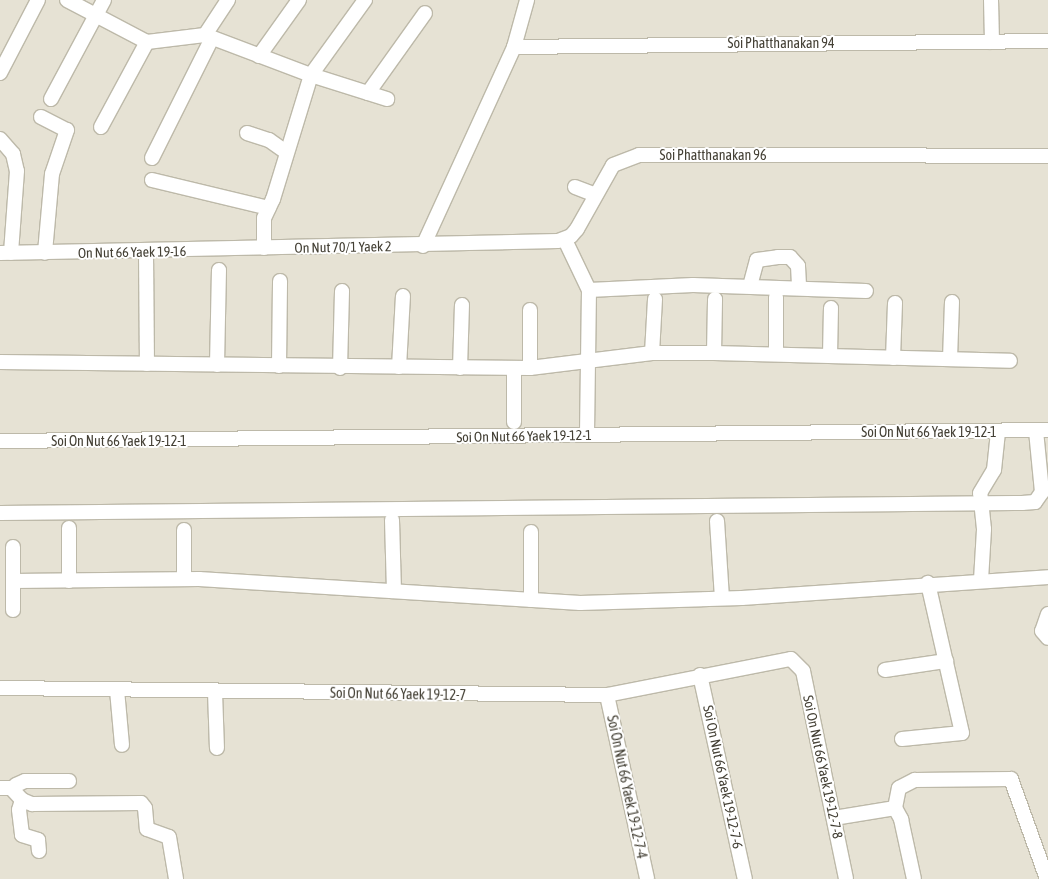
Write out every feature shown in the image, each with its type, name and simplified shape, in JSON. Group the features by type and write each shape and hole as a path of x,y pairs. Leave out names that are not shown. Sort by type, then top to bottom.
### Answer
{"street":[{"path":"0,73 38,0"},
{"path":"67,0 147,42 208,37 311,75 387,99"},
{"path":"51,99 104,0"},
{"path":"152,158 208,37 228,0"},
{"path":"259,56 299,0"},
{"path":"264,248 264,218 269,208 285,151 311,75 365,0"},
{"path":"527,0 514,47 423,246 565,240 589,290 587,435"},
{"path":"991,0 992,42"},
{"path":"368,93 425,13"},
{"name":"Soi Phatthanakan 94","path":"514,47 1048,41"},
{"path":"101,127 147,42"},
{"path":"41,116 67,130 52,174 45,253"},
{"path":"247,133 269,140 285,151"},
{"path":"0,139 13,154 17,171 6,253"},
{"name":"Soi Phatthanakan 96","path":"565,240 577,228 613,165 639,156 1048,156"},
{"path":"152,180 269,208"},
{"path":"576,187 596,195"},
{"name":"On Nut 70/1 Yaek 2","path":"264,248 423,246"},
{"name":"On Nut 66 Yaek 19-16","path":"6,253 146,252 264,248"},
{"path":"146,252 147,364"},
{"path":"750,286 757,260 767,256 790,257 801,271 799,288"},
{"path":"217,365 219,270"},
{"path":"279,366 280,280"},
{"path":"589,290 750,286 866,292"},
{"path":"340,368 342,291"},
{"path":"399,367 403,296"},
{"path":"776,297 776,354"},
{"path":"652,353 655,299"},
{"path":"714,353 715,299"},
{"path":"950,360 952,302"},
{"path":"894,358 895,303"},
{"path":"460,368 462,305"},
{"path":"830,355 831,308"},
{"path":"530,310 530,368"},
{"path":"0,362 340,368 530,368 652,353 830,355 1010,361"},
{"path":"514,368 514,422"},
{"path":"981,580 980,493 994,470 998,431"},
{"path":"0,513 1035,502 1040,498 1042,479 1042,431"},
{"name":"Soi On Nut 66 Yaek 19-12-1","path":"0,441 1042,431"},
{"path":"392,520 394,591"},
{"path":"717,521 722,598"},
{"path":"68,581 69,528"},
{"path":"184,530 184,579"},
{"path":"531,532 531,600"},
{"path":"13,548 13,610"},
{"path":"13,581 184,579 580,602 722,598 1048,576"},
{"path":"902,738 962,733 928,583"},
{"path":"1048,614 1042,631 1048,638"},
{"name":"Soi On Nut 66 Yaek 19-12-7","path":"0,688 215,692 607,695 700,675 791,659"},
{"name":"Soi On Nut 66 Yaek 19-12-7-8","path":"791,659 803,672 846,879"},
{"path":"885,670 946,661"},
{"name":"Soi On Nut 66 Yaek 19-12-7-6","path":"700,675 745,879"},
{"path":"118,690 122,745"},
{"path":"215,692 217,748"},
{"name":"Soi On Nut 66 Yaek 19-12-7-4","path":"607,695 646,879"},
{"path":"914,879 901,819 895,808 899,788 915,780 1011,779 1015,784 1047,879"},
{"path":"39,851 38,840 22,836 19,810 12,793 16,784 25,781 69,781"},
{"path":"12,793 32,804 142,804 146,808 148,829 170,837 176,879"},
{"path":"834,818 895,808"}],"shaded area":[{"path":"0,0 1048,0 1048,879 0,879"}]}
